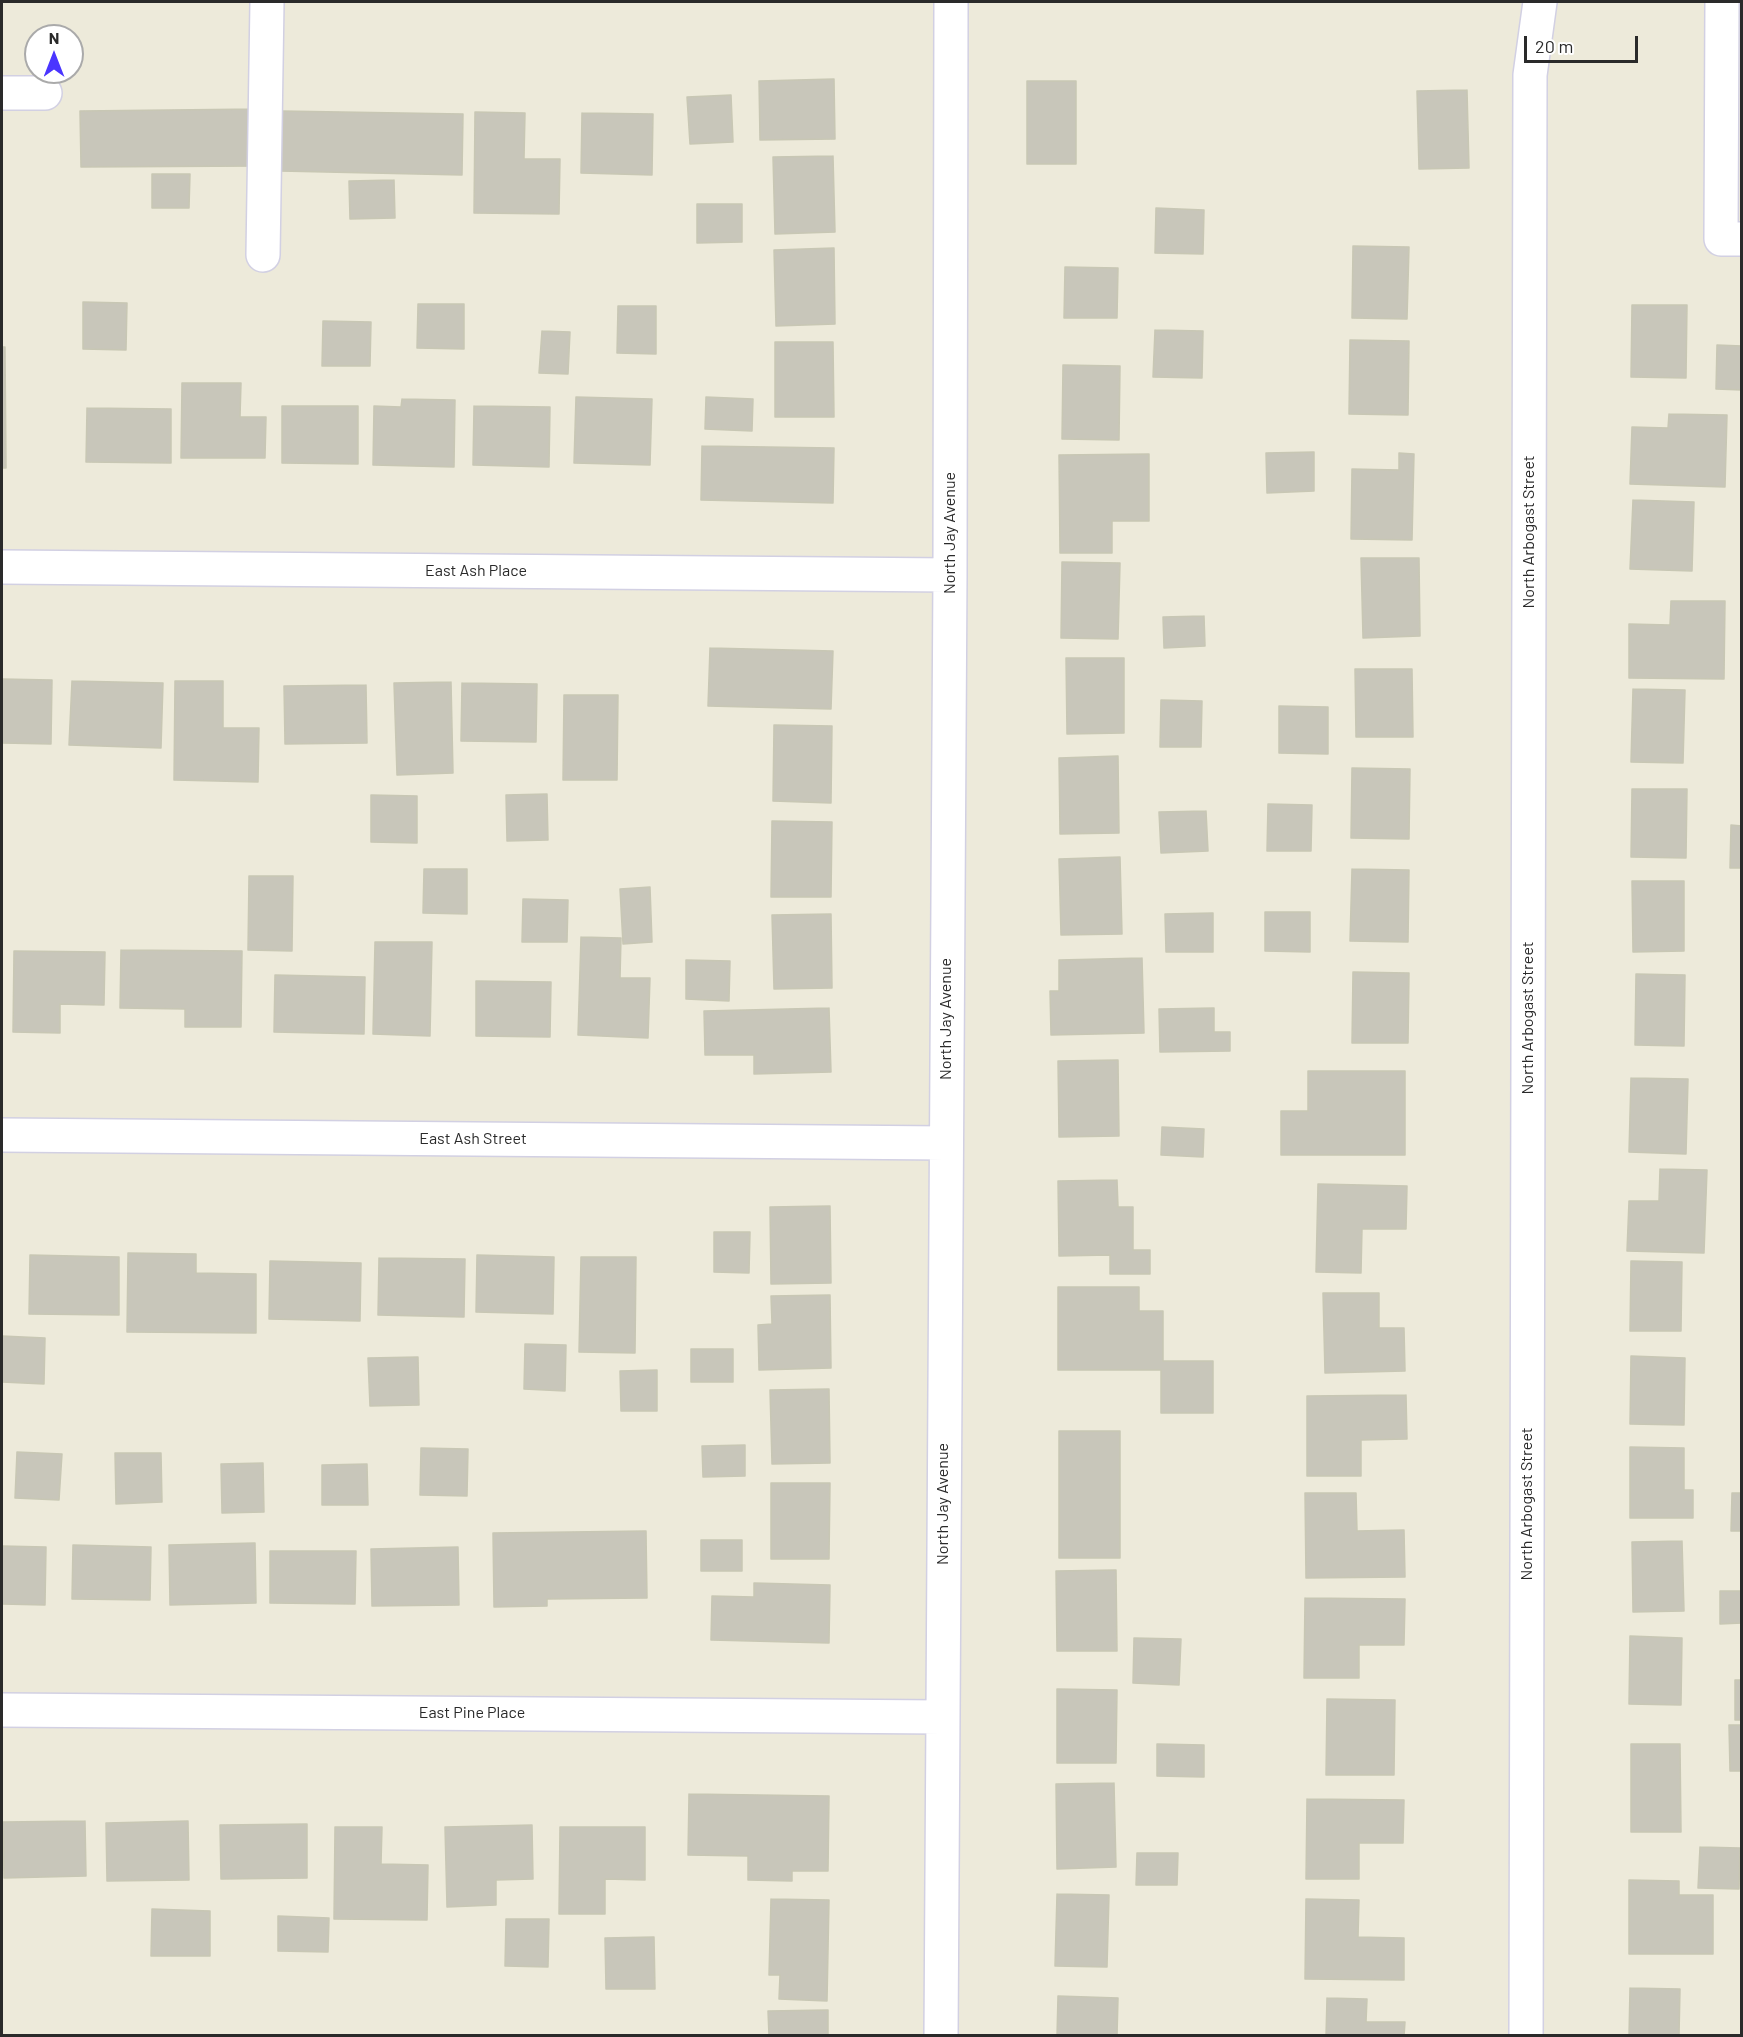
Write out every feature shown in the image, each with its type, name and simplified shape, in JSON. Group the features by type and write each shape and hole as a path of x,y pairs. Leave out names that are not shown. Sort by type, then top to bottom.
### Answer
{"street":[{"path":"263,255 267,2"},
{"name":"North Jay Avenue","path":"941,2036 950,575 951,2"},
{"name":"North Arbogast Street","path":"1526,2036 1530,75 1540,2"},
{"path":"1722,2 1721,239 1742,239"},
{"path":"2,93 45,93"},
{"name":"East Ash Place","path":"2,567 950,575"},
{"name":"East Ash Street","path":"2,1136 945,1143"},
{"name":"East Pine Place","path":"2,1710 942,1717"}],"building":[{"path":"834,79 835,139 760,140 759,81"},
{"path":"1027,81 1076,81 1076,164 1027,164"},
{"path":"1467,90 1469,168 1419,169 1417,91"},
{"path":"731,95 733,142 690,144 687,97"},
{"path":"258,109 259,166 81,167 80,111"},
{"path":"281,111 463,114 462,175 280,171"},
{"path":"475,112 525,113 524,159 560,159 559,214 474,213"},
{"path":"582,113 653,114 652,175 581,173"},
{"path":"833,156 835,232 775,234 773,157"},
{"path":"152,174 190,174 189,208 152,208"},
{"path":"394,180 395,218 350,219 349,181"},
{"path":"697,204 742,204 742,242 697,243"},
{"path":"1156,208 1204,210 1203,254 1155,253"},
{"path":"1353,246 1409,247 1407,319 1352,318"},
{"path":"834,248 835,324 776,326 774,250"},
{"path":"1065,267 1118,268 1117,318 1064,318"},
{"path":"83,302 127,303 126,350 83,349"},
{"path":"418,304 464,304 464,349 417,348"},
{"path":"1632,305 1687,305 1686,378 1631,377"},
{"path":"618,306 656,306 656,354 617,353"},
{"path":"323,321 371,322 370,366 322,366"},
{"path":"1155,330 1203,331 1202,378 1153,377"},
{"path":"542,331 570,332 568,374 539,373"},
{"path":"1350,340 1409,341 1408,415 1349,414"},
{"path":"775,342 833,342 834,417 775,417"},
{"path":"1717,345 1742,346 1742,390 1716,389"},
{"path":"2,347 5,347 6,468 2,468"},
{"path":"1063,365 1120,366 1119,440 1062,439"},
{"path":"182,383 241,383 240,417 266,417 265,458 181,458"},
{"path":"576,397 652,399 650,465 574,463"},
{"path":"706,397 753,399 752,431 705,429"},
{"path":"402,399 455,400 454,467 373,465 374,406 401,407"},
{"path":"282,406 358,406 358,464 282,463"},
{"path":"474,406 550,407 549,467 473,465"},
{"path":"87,408 171,409 171,463 86,462"},
{"path":"1669,414 1727,415 1725,487 1630,484 1632,427 1668,428"},
{"path":"702,446 834,448 833,503 701,500"},
{"path":"1314,452 1314,491 1267,493 1266,453"},
{"path":"1399,453 1414,454 1412,540 1351,539 1352,469 1399,470"},
{"path":"1149,454 1149,521 1112,521 1112,553 1060,553 1059,455"},
{"path":"1633,500 1694,502 1692,571 1630,569"},
{"path":"1361,558 1419,558 1420,636 1363,638"},
{"path":"1062,562 1120,563 1118,639 1061,638"},
{"path":"1671,601 1725,601 1724,679 1629,678 1629,624 1670,625"},
{"path":"1204,616 1205,646 1164,648 1163,617"},
{"path":"710,648 833,651 831,709 708,706"},
{"path":"1066,658 1124,658 1124,733 1067,734"},
{"path":"1355,669 1412,669 1413,737 1356,737"},
{"path":"2,679 52,680 51,744 2,743"},
{"path":"72,681 163,683 161,748 69,745"},
{"path":"175,681 223,681 223,728 259,728 258,782 174,780"},
{"path":"451,682 453,773 397,775 394,683"},
{"path":"462,683 537,684 536,742 461,741"},
{"path":"366,685 367,743 285,744 284,686"},
{"path":"1633,689 1685,690 1683,763 1631,762"},
{"path":"564,695 618,695 617,780 563,780"},
{"path":"1161,700 1202,701 1201,747 1160,747"},
{"path":"1279,706 1328,707 1328,754 1279,753"},
{"path":"774,725 832,726 831,803 773,801"},
{"path":"1118,756 1119,833 1060,834 1059,758"},
{"path":"1352,768 1410,769 1409,839 1351,838"},
{"path":"1632,789 1687,789 1686,858 1631,857"},
{"path":"547,794 548,840 507,841 506,795"},
{"path":"371,795 417,796 417,843 371,842"},
{"path":"1268,804 1312,805 1311,851 1267,851"},
{"path":"1206,811 1208,851 1161,853 1159,812"},
{"path":"772,821 832,822 831,897 771,897"},
{"path":"1731,825 1742,826 1742,868 1730,868"},
{"path":"1120,857 1122,934 1061,935 1059,859"},
{"path":"424,869 467,869 467,914 423,913"},
{"path":"1352,869 1409,870 1408,942 1350,941"},
{"path":"249,876 293,876 292,951 248,950"},
{"path":"1632,881 1684,881 1684,951 1633,952"},
{"path":"650,887 652,942 623,944 620,889"},
{"path":"523,899 568,900 567,942 522,942"},
{"path":"1265,912 1310,912 1310,952 1265,951"},
{"path":"1213,913 1213,952 1166,952 1165,914"},
{"path":"831,914 832,988 774,989 772,915"},
{"path":"581,937 621,938 620,978 650,978 648,1038 578,1035"},
{"path":"375,942 432,942 430,1036 373,1034"},
{"path":"121,950 242,951 241,1027 185,1027 185,1009 120,1008"},
{"path":"14,951 105,952 104,1005 60,1004 60,1033 13,1032"},
{"path":"1142,958 1144,1033 1051,1035 1050,991 1059,991 1059,960"},
{"path":"686,960 730,961 729,1001 686,999"},
{"path":"1353,972 1409,973 1408,1043 1352,1043"},
{"path":"1636,974 1685,975 1684,1046 1635,1045"},
{"path":"275,975 365,977 364,1034 274,1032"},
{"path":"476,981 551,982 550,1037 476,1036"},
{"path":"829,1008 831,1072 754,1074 754,1055 705,1055 704,1011"},
{"path":"1214,1008 1214,1032 1230,1032 1230,1051 1160,1052 1159,1009"},
{"path":"1118,1060 1119,1136 1059,1137 1058,1061"},
{"path":"1308,1071 1405,1071 1405,1155 1281,1155 1281,1111 1308,1111"},
{"path":"1631,1078 1688,1079 1686,1154 1629,1152"},
{"path":"1162,1127 1204,1129 1203,1157 1161,1155"},
{"path":"1660,1169 1707,1170 1704,1253 1627,1251 1629,1201 1659,1201"},
{"path":"1117,1180 1118,1207 1133,1207 1133,1250 1150,1250 1150,1274 1110,1274 1110,1255 1059,1256 1058,1181"},
{"path":"1318,1184 1407,1186 1406,1229 1362,1229 1361,1273 1316,1272"},
{"path":"830,1206 831,1283 771,1284 770,1207"},
{"path":"714,1232 750,1232 749,1273 714,1272"},
{"path":"128,1253 196,1254 196,1273 256,1274 256,1333 127,1332"},
{"path":"30,1255 119,1257 119,1315 29,1314"},
{"path":"477,1255 554,1257 553,1314 476,1312"},
{"path":"581,1257 636,1257 635,1353 579,1352"},
{"path":"379,1258 465,1259 464,1317 378,1315"},
{"path":"270,1261 361,1263 360,1321 269,1319"},
{"path":"1631,1261 1682,1262 1681,1331 1630,1331"},
{"path":"1058,1287 1139,1287 1139,1311 1163,1311 1163,1361 1213,1361 1213,1413 1161,1413 1161,1370 1058,1370"},
{"path":"1323,1293 1379,1293 1379,1328 1404,1328 1405,1371 1325,1373"},
{"path":"830,1295 831,1368 759,1370 758,1325 772,1324 771,1296"},
{"path":"2,1336 45,1338 44,1384 2,1382"},
{"path":"525,1344 566,1345 565,1391 524,1389"},
{"path":"691,1349 733,1349 733,1382 691,1382"},
{"path":"1631,1356 1685,1358 1684,1425 1630,1424"},
{"path":"418,1357 419,1405 370,1406 368,1358"},
{"path":"657,1370 657,1411 621,1411 620,1371"},
{"path":"829,1389 830,1463 772,1464 770,1390"},
{"path":"1406,1395 1407,1439 1361,1440 1361,1476 1307,1476 1307,1396"},
{"path":"1059,1431 1120,1431 1120,1558 1059,1558"},
{"path":"745,1445 745,1476 703,1477 702,1446"},
{"path":"1630,1447 1684,1448 1684,1490 1693,1490 1693,1518 1630,1518"},
{"path":"421,1448 468,1449 467,1496 420,1495"},
{"path":"17,1452 62,1454 59,1500 15,1498"},
{"path":"115,1453 161,1453 162,1502 116,1504"},
{"path":"263,1463 264,1512 222,1513 221,1464"},
{"path":"367,1464 368,1505 322,1505 322,1465"},
{"path":"771,1483 830,1483 829,1559 771,1559"},
{"path":"1305,1493 1356,1493 1357,1531 1404,1530 1405,1577 1306,1578"},
{"path":"1732,1493 1742,1493 1742,1531 1731,1531"},
{"path":"646,1531 647,1598 547,1599 547,1606 494,1607 493,1533"},
{"path":"701,1540 742,1540 742,1571 701,1571"},
{"path":"1682,1541 1684,1611 1633,1612 1632,1542"},
{"path":"255,1543 256,1603 170,1605 169,1545"},
{"path":"73,1545 151,1547 150,1600 72,1599"},
{"path":"2,1546 46,1547 45,1605 2,1604"},
{"path":"458,1547 459,1605 372,1606 371,1549"},
{"path":"270,1551 356,1551 355,1604 270,1603"},
{"path":"1116,1570 1117,1651 1057,1651 1056,1571"},
{"path":"754,1583 830,1585 829,1643 711,1640 712,1596 754,1597"},
{"path":"1720,1591 1742,1591 1742,1623 1720,1624"},
{"path":"1305,1598 1405,1599 1404,1645 1359,1645 1359,1678 1304,1678"},
{"path":"1630,1636 1682,1638 1681,1705 1629,1704"},
{"path":"1134,1638 1181,1639 1179,1685 1133,1683"},
{"path":"1735,1680 1742,1680 1742,1720 1735,1720"},
{"path":"1057,1689 1117,1690 1116,1763 1057,1763"},
{"path":"1327,1699 1395,1700 1394,1775 1326,1775"},
{"path":"1729,1725 1742,1725 1742,1771 1730,1771"},
{"path":"1157,1744 1204,1745 1204,1777 1157,1776"},
{"path":"1631,1744 1680,1744 1681,1832 1631,1832"},
{"path":"1114,1783 1116,1867 1057,1869 1056,1784"},
{"path":"689,1794 829,1796 828,1871 792,1871 792,1881 748,1880 748,1856 688,1855"},
{"path":"1307,1799 1404,1800 1403,1843 1359,1843 1359,1879 1306,1879"},
{"path":"85,1821 86,1876 4,1878 3,1822"},
{"path":"188,1821 189,1880 107,1881 106,1823"},
{"path":"307,1824 307,1878 221,1879 220,1825"},
{"path":"532,1825 533,1879 496,1880 496,1905 447,1907 445,1827"},
{"path":"335,1827 382,1827 381,1864 428,1865 427,1920 334,1919"},
{"path":"560,1827 645,1827 645,1880 605,1879 605,1914 559,1914"},
{"path":"1700,1847 1740,1848 1739,1889 1698,1888"},
{"path":"1137,1853 1178,1853 1177,1885 1136,1885"},
{"path":"1629,1880 1679,1881 1679,1895 1713,1895 1713,1954 1629,1954"},
{"path":"1057,1894 1109,1895 1107,1967 1055,1966"},
{"path":"771,1899 829,1900 827,2001 779,1999 780,1975 769,1975"},
{"path":"1306,1899 1359,1900 1358,1937 1404,1938 1404,1980 1305,1979"},
{"path":"152,1909 210,1911 210,1956 151,1956"},
{"path":"278,1916 329,1918 328,1952 278,1951"},
{"path":"506,1919 549,1919 548,1967 505,1966"},
{"path":"654,1937 655,1989 606,1989 605,1938"},
{"path":"1630,1988 1680,1989 1679,2036 1629,2036"},
{"path":"1058,1996 1118,1998 1117,2036 1057,2036"},
{"path":"1327,1998 1367,1999 1366,2022 1405,2022 1404,2036 1326,2036"},
{"path":"828,2010 828,2036 769,2036 768,2011"}]}
